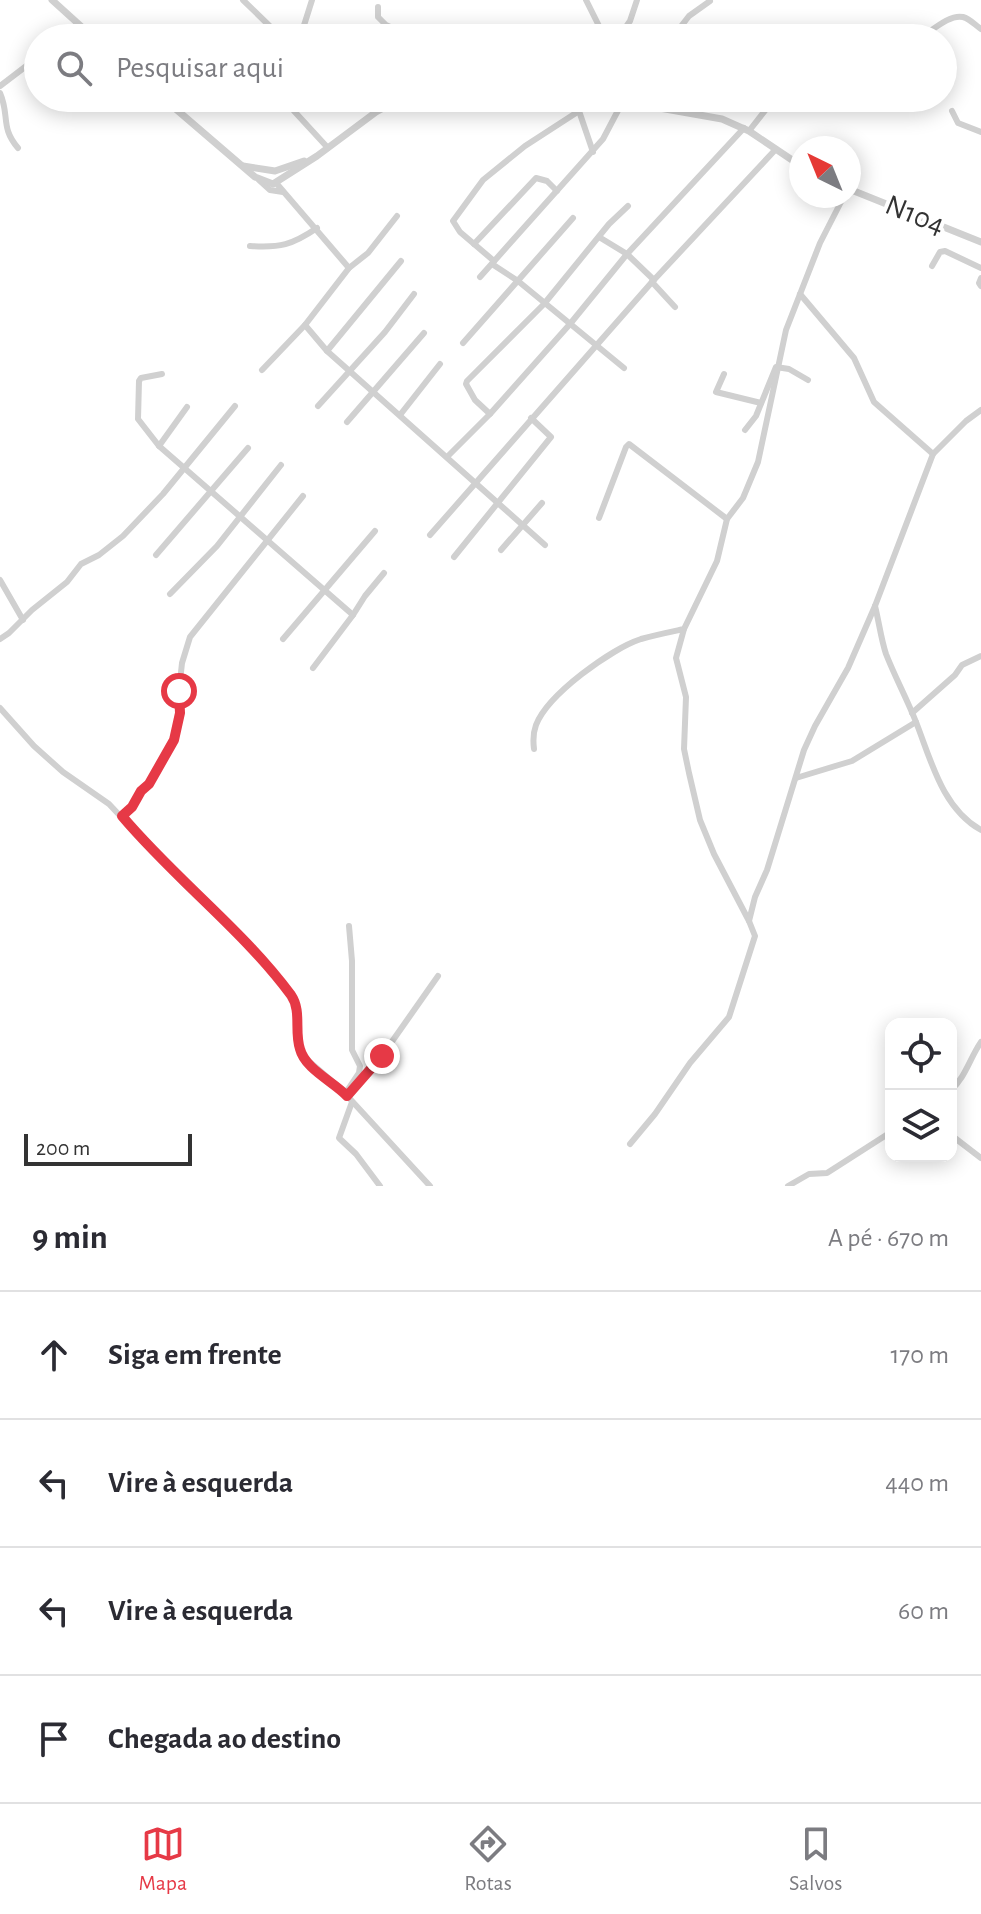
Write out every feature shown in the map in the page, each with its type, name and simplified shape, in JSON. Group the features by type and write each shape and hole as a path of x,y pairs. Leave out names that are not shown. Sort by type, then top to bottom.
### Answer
{"street":[{"path":"52,0 78,24"},
{"path":"243,0 268,24"},
{"path":"304,24 312,0"},
{"path":"586,0 598,24"},
{"path":"628,24 637,0"},
{"path":"683,24 710,1"},
{"path":"378,7 378,17 385,24"},
{"path":"941,24 959,16 968,18 981,29"},
{"path":"0,86 24,68"},
{"path":"0,93 6,133 18,148"},
{"path":"179,112 270,190 283,192"},
{"path":"295,112 328,148"},
{"path":"277,184 376,112"},
{"path":"577,112 525,146 483,180 453,221 493,262 624,368"},
{"path":"579,112 593,152"},
{"path":"480,277 593,152 619,112"},
{"path":"688,112 746,130 789,158"},
{"path":"448,456 570,324 627,254 762,112"},
{"path":"952,112 958,123 981,132"},
{"path":"430,535 594,346 776,149"},
{"path":"241,166 275,171 317,156"},
{"path":"474,244 536,178 547,181 557,191"},
{"path":"259,180 277,184 349,268"},
{"name":"N104","path":"861,194 981,242"},
{"path":"490,414 475,400 467,381 544,304 628,206"},
{"path":"630,1144 690,1063 729,1017 755,936 700,820 684,749 686,697 676,658 684,629 717,561 727,519 743,498 758,462 786,330 820,243 838,208"},
{"path":"262,370 305,325 349,268 368,253 397,216"},
{"path":"463,343 573,218"},
{"path":"250,246 272,247 295,243 317,228"},
{"path":"599,237 627,254 675,307"},
{"path":"932,266 940,252 945,251 981,268"},
{"path":"327,351 401,261"},
{"path":"981,278 981,286"},
{"path":"318,406 414,294"},
{"path":"800,294 854,358 874,402 933,454"},
{"path":"305,325 327,351 524,523 545,545"},
{"path":"347,422 424,333"},
{"path":"400,415 440,364"},
{"path":"745,430 761,403 774,369 789,369 808,380"},
{"path":"162,374 139,381 138,419 159,446 353,615"},
{"path":"724,374 716,392 761,403"},
{"path":"0,639 67,582 81,564 99,555 123,536 163,494 235,406"},
{"path":"159,446 187,407"},
{"path":"749,921 815,726 848,668 875,606 933,454 981,410"},
{"path":"454,557 551,437 531,418"},
{"path":"599,518 629,444 727,519"},
{"path":"156,555 248,448"},
{"path":"170,594 217,546 281,465"},
{"path":"122,816 149,784 174,740 180,713 182,663 190,637 303,496"},
{"path":"501,550 542,503"},
{"path":"283,639 375,531"},
{"path":"313,668 384,573"},
{"path":"0,580 23,620"},
{"path":"875,606 886,653 926,753 948,798 961,814 981,830"},
{"path":"534,749 536,725 544,711 581,677 613,652 640,639 684,629"},
{"path":"912,713 962,665 981,656"},
{"path":"0,708 34,746 122,816 182,882 254,950 291,996 297,1013 300,1052 348,1098 430,1186"},
{"path":"796,778 852,761 916,722"},
{"path":"349,926 352,1050 360,1066 348,1098 339,1138 356,1154 380,1186"},
{"path":"348,1098 372,1070 438,976"},
{"path":"957,1083 981,1042"},
{"path":"788,1186 809,1174 827,1173 885,1136"},
{"path":"957,1140 981,1158"}],"route":[{"path":"179,691 180,713 169,752 149,784 122,816 182,882 254,950 291,996 296,1003 300,1052 314,1068 347,1096 367,1077 382,1056"}]}
